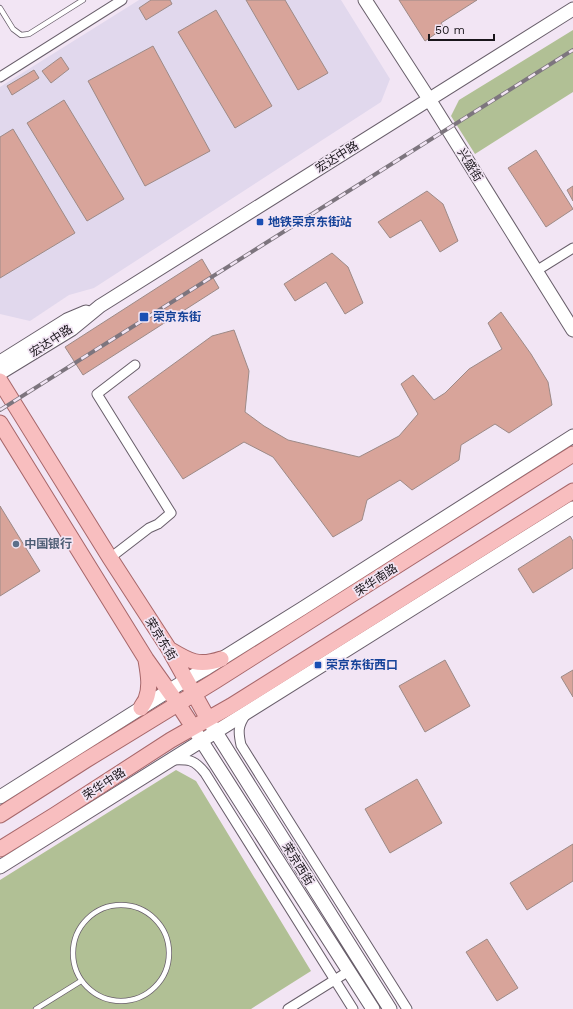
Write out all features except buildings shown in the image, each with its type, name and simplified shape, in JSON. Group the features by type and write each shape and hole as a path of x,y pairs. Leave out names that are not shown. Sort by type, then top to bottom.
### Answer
{"main road":[{"name":"荣京东街","path":"0,381 110,558 169,649 208,719"},
{"name":"荣京东街","path":"0,423 146,659 193,727"},
{"name":"荣华南路","path":"178,704 573,454"},
{"path":"208,719 573,491"},
{"path":"169,649 197,663 204,664 222,659"},
{"path":"141,708 148,692 146,659"},
{"path":"0,814 178,704"},
{"name":"荣华中路","path":"0,849 55,816 171,740 208,719"}],"street":[{"path":"0,77 122,0"},
{"name":"兴盛街","path":"365,0 429,99 573,330"},
{"name":"宏达中路","path":"0,373 72,329 100,306 573,9"},
{"path":"536,271 573,248"},
{"name":"宏达中路","path":"0,362 67,320 100,306"},
{"path":"110,558 171,513 97,394 135,365"},
{"path":"0,797 303,608 573,436"},
{"path":"0,867 573,508"},
{"path":"513,529 551,522"},
{"path":"303,608 341,602"},
{"path":"247,712 239,727 241,745 407,1009"},
{"name":"荣京西街","path":"208,719 215,733 390,1009"},
{"name":"荣京西街","path":"193,727 373,1009"},
{"path":"170,761 184,760 193,762 199,765 205,772 353,1009"},
{"path":"55,816 93,808"},
{"path":"288,1009 349,971"}],"lane":[{"path":"0,8 13,30 21,35 29,34 83,0"},
{"path":"111,905 127,905 142,910 155,919 165,932 169,948 168,964 162,978 152,991 138,999 122,1002 114,1001 107,1000 92,993 81,981 74,967 72,951 73,946 76,935 84,921 96,911 111,905"},
{"path":"36,1009 81,981"}],"shaded area":[{"path":"139,0 341,0 390,79 381,102 94,288 69,295 30,321 0,314 0,87"}],"green space":[{"path":"573,30 573,92 475,154 451,116 459,100"},
{"path":"176,770 196,781 311,971 251,1009 0,1009 0,880"}],"railway":[{"path":"0,410 573,50"}],"place":[{"name":"地铁荣京东街站","path":"260,222"},
{"name":"荣京东街","path":"144,317"},
{"name":"中国银行","path":"16,544"},
{"name":"荣京东街西口","path":"318,665"}]}
